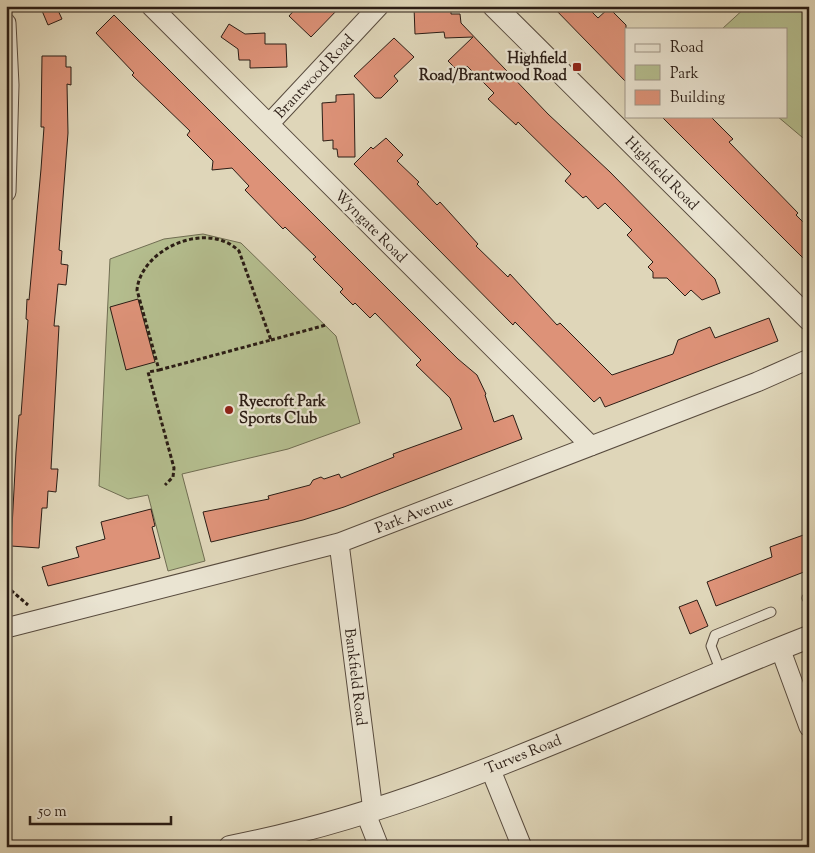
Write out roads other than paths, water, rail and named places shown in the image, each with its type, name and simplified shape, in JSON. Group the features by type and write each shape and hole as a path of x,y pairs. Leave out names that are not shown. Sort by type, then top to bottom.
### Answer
{"street":[{"name":"Wyngate Road","path":"151,6 591,446"},
{"name":"Brantwood Road","path":"269,124 379,6"},
{"name":"Highfield Road","path":"494,6 809,319"},
{"path":"6,23 9,94 6,192"},
{"name":"Park Avenue","path":"6,628 339,543 758,382 809,359"},
{"name":"Bankfield Road","path":"339,543 370,813 379,847"},
{"name":"Turves Road","path":"230,847 370,813 490,768 809,637"},
{"path":"780,648 809,727"},
{"path":"490,768 522,847"}],"lane":[{"path":"721,672 711,646 715,635 771,612"}],"place":[{"name":"Highfield Road/Brantwood Road","path":"577,67"},
{"name":"Ryecroft Park Sports Club","path":"229,410"}]}
